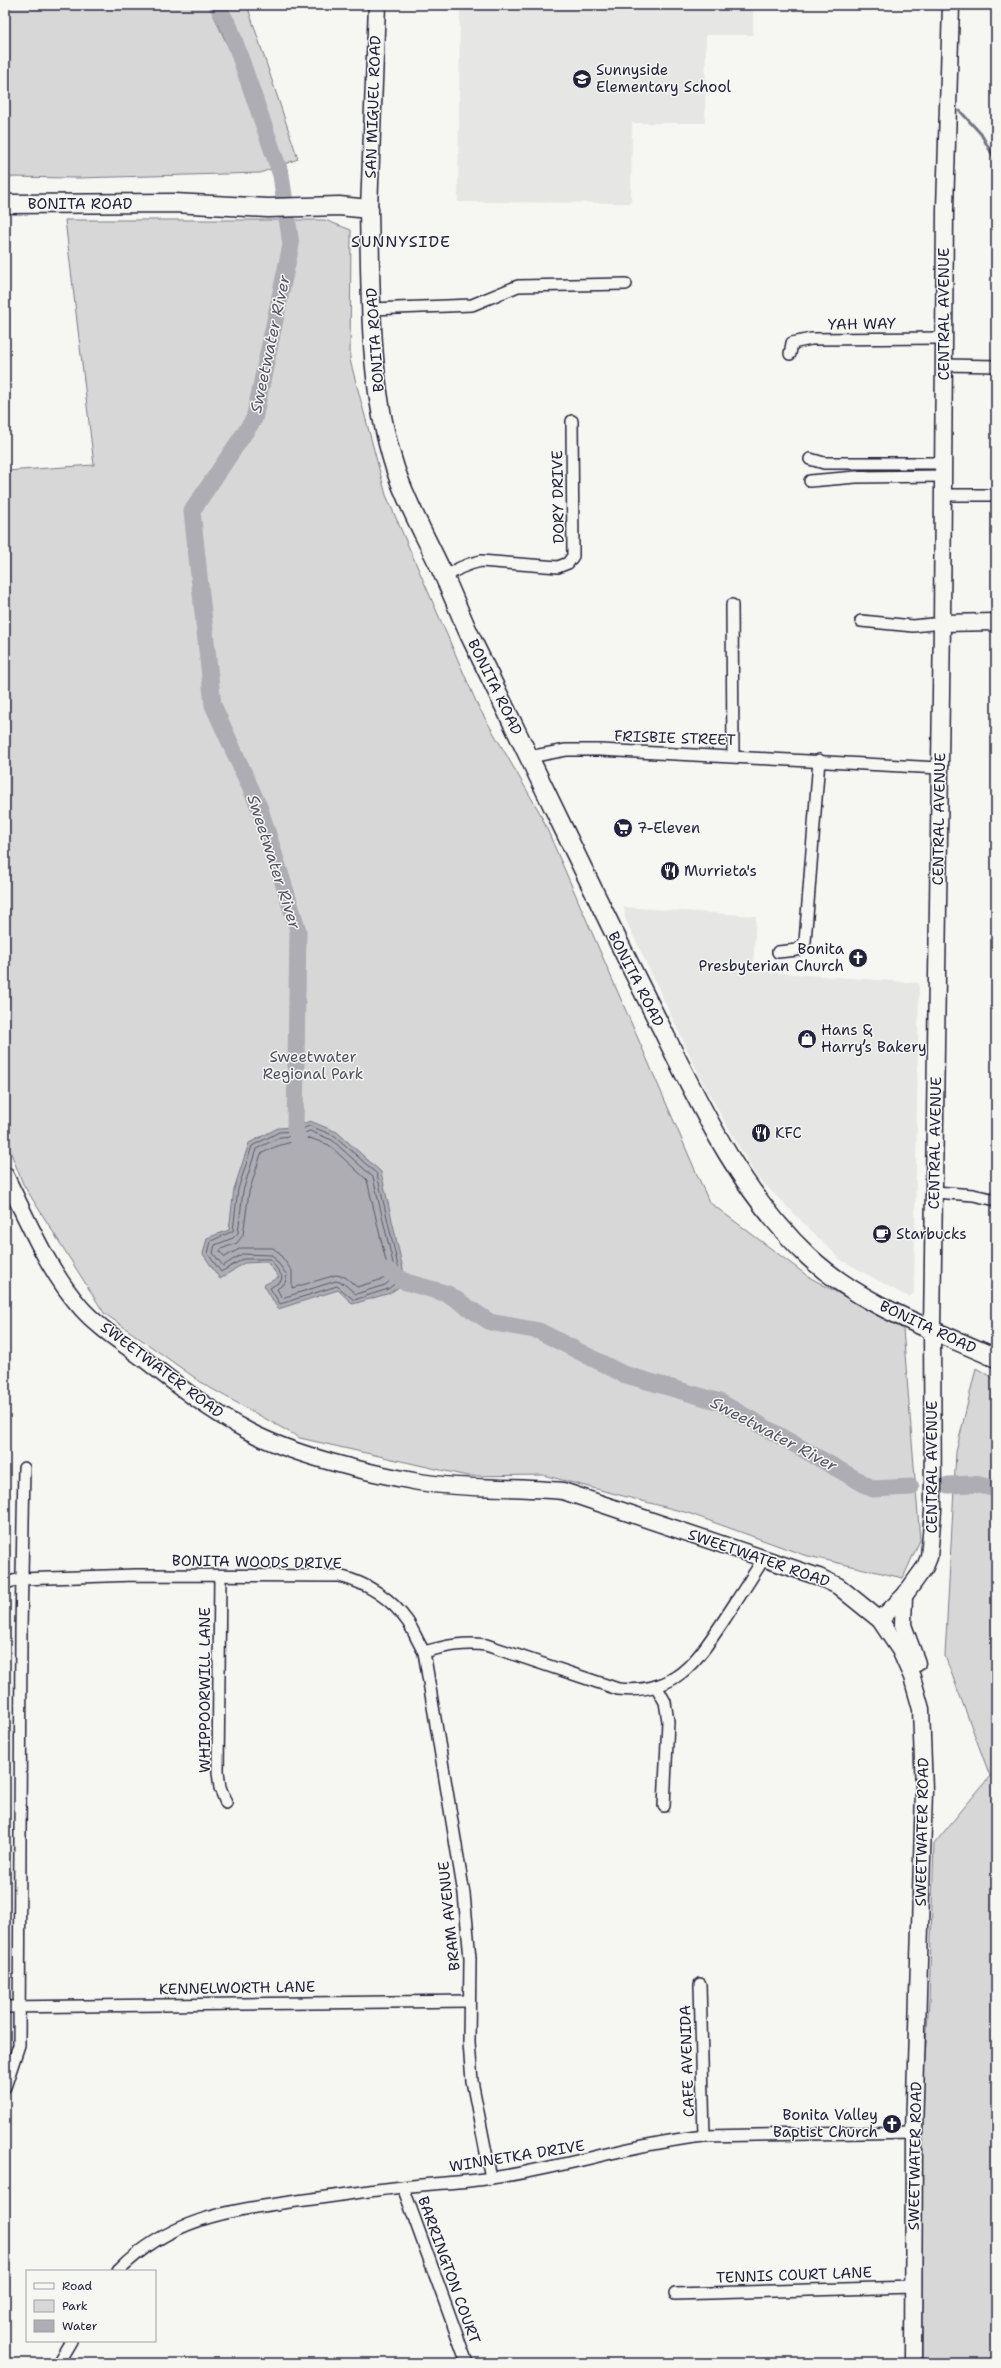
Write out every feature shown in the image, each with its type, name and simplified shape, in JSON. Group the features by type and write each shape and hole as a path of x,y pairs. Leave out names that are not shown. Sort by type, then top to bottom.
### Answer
{"main road":[{"name":"SAN MIGUEL ROAD","path":"369,209 377,5"},
{"name":"CENTRAL AVENUE","path":"880,1620 921,1576 929,1557 933,1511 932,1329 942,623 946,131 951,5"},
{"name":"BONITA ROAD","path":"5,204 174,203 268,208 339,206 369,209 373,357 378,398 395,468 413,514 445,578 469,635 598,903 704,1113 744,1181 762,1206 794,1240 831,1275 892,1313 932,1329 996,1358"},
{"path":"942,623 996,622"},
{"name":"SWEETWATER ROAD","path":"5,1175 53,1270 82,1309 204,1406 249,1432 278,1444 354,1467 419,1482 464,1487 530,1488 563,1491 819,1577 838,1586 880,1620 900,1650 912,1677 921,1709 924,1749 922,1893 914,2132 913,2363"},
{"path":"904,1596 904,1629 929,1696 931,1738 924,1749"}],"street":[{"path":"372,309 472,305 518,286 626,284"},
{"name":"YAH WAY","path":"790,354 792,343 811,339 944,338"},
{"path":"944,365 996,366"},
{"name":"DORY DRIVE","path":"445,578 452,572 470,563 481,561 558,567 568,563 573,556 572,421"},
{"path":"810,459 824,463 943,470"},
{"path":"810,481 943,470"},
{"path":"942,495 996,495"},
{"path":"732,605 733,755"},
{"path":"861,621 913,626 942,623"},
{"name":"FRISBIE STREET","path":"529,757 566,750 733,755 939,768"},
{"path":"778,952 797,950 805,942 819,760"},
{"path":"935,1192 973,1195 996,1200"},
{"path":"5,2087 19,2045 21,1579 24,1468"},
{"path":"424,1652 453,1645 472,1643 486,1645 618,1689 637,1690 656,1686 676,1678 700,1657 764,1558"},
{"name":"BONITA WOODS DRIVE","path":"5,1583 21,1579 135,1575 332,1576 358,1581 383,1596 408,1622 424,1652"},
{"name":"WHIPPOORWILL LANE","path":"220,1576 218,1772 220,1788 226,1803"},
{"name":"BRAM AVENUE","path":"424,1652 464,1894 470,1958 469,2043 472,2081 491,2178"},
{"path":"656,1686 665,1702 668,1721 664,1806"},
{"name":"CAFE AVENIDA","path":"700,1984 704,2136"},
{"name":"KENNELWORTH LANE","path":"5,2007 470,2001"},
{"name":"WINNETKA DRIVE","path":"119,2270 138,2253 165,2235 209,2216 246,2208 403,2187 491,2178 597,2158 665,2141 704,2136 914,2132"},
{"name":"BARRINGTON COURT","path":"403,2187 467,2363"},
{"name":"TENNIS COURT LANE","path":"675,2294 913,2287"},
{"path":"58,2363 70,2342"}],"shaded area":[{"name":"Sunnyside Elementary School","path":"460,5 753,5 753,35 706,35 705,123 632,123 631,203 458,202"},
{"path":"624,907 756,916 753,971 919,983 914,1293 909,1297 841,1260 756,1176 704,1085 625,918"}],"green space":[{"path":"5,5 247,5 298,159 260,173 77,178 5,177"},
{"name":"Sweetwater Regional Park","path":"65,220 325,220 351,230 350,360 386,495 478,706 540,813 709,1202 809,1277 903,1329 920,1540 903,1578 804,1555 688,1513 543,1475 467,1476 300,1438 205,1385 104,1313 23,1184 5,1138 5,471 94,465"},
{"path":"976,1368 996,1380 996,2363 922,2363 922,2102 929,2000 934,1844 990,1776 945,1656 956,1452"}],"water":[{"path":"209,5 212,5 238,60 273,158 268,159 232,55"},
{"path":"310,1121 337,1132 381,1172 406,1282 390,1293 353,1304 338,1290 278,1309 264,1285 279,1277 267,1262 244,1263 220,1279 203,1254 207,1238 229,1230 234,1189 249,1143 278,1128 295,1127"}],"waterway":[{"name":"Sweetwater River","path":"217,5 230,28 281,175 291,245 254,419 192,511 213,705 260,809 298,930 295,1127 301,1149"},
{"path":"960,111 981,134 996,161"},
{"name":"Sweetwater River","path":"387,1270 406,1282 448,1294 490,1322 539,1331 623,1374 720,1402 873,1489 911,1487"},
{"name":"Sweetwater River","path":"948,1485 975,1484 996,1489"}],"place":[{"name":"Sunnyside Elementary School","path":"582,79"},
{"name":"7-Eleven","path":"623,828"},
{"name":"Murrieta's","path":"670,871"},
{"name":"Bonita Presbyterian Church","path":"858,958"},
{"name":"Hans & Harry’s Bakery","path":"807,1039"},
{"name":"KFC","path":"761,1133"},
{"name":"Starbucks","path":"882,1234"},
{"name":"Bonita Valley Baptist Church","path":"892,2124"}],"district":[{"name":"SUNNYSIDE","path":"401,241"}]}
